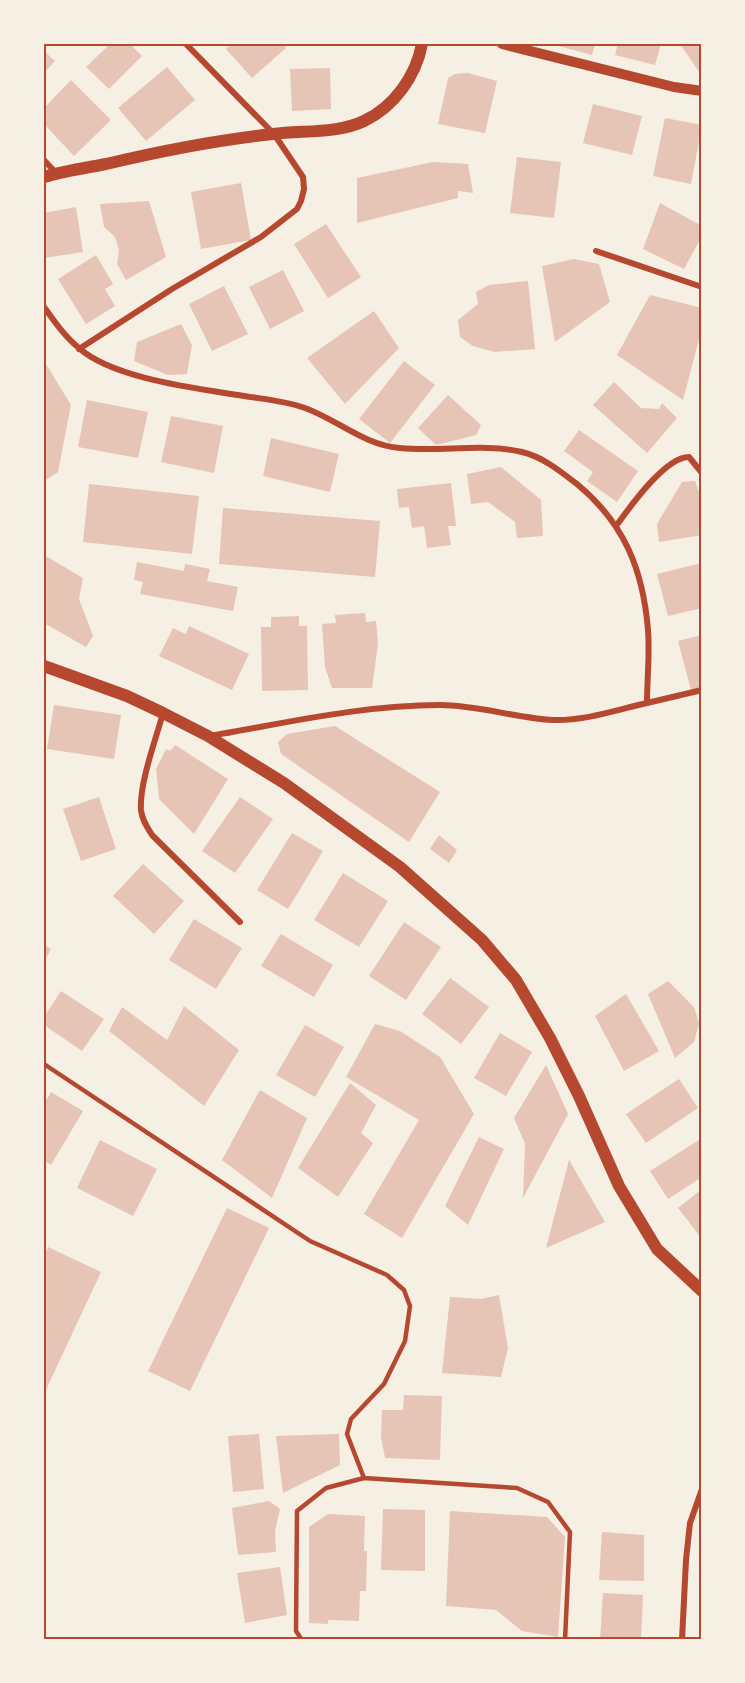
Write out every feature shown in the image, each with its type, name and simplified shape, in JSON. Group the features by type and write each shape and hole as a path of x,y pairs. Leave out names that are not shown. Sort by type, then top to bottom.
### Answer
{"main road":[{"path":"44,177 191,146 274,134 337,129 361,123 376,115 398,95 413,71 423,44"},
{"path":"44,666 127,696 163,713 208,736 284,783 366,841 432,893 482,940 516,980 550,1038 619,1186 657,1249 702,1291"}],"street":[{"path":"79,349 172,289 261,237 297,209 304,189 303,177 274,134 186,44"},
{"path":"502,44 674,87 702,91"},
{"path":"44,160 56,173"},
{"path":"596,251 702,287"},
{"path":"44,307 79,349 96,361 116,370 160,381 304,408 380,445 425,450 504,448 531,454 561,471 586,492 616,526 627,543 643,597 648,631 647,703"},
{"path":"616,526 637,499 681,458 689,458 702,473"},
{"path":"208,736 346,711 394,706 443,705 552,720 575,720 702,690"},
{"path":"163,713 142,792 143,821 152,835 240,922"},
{"path":"682,1640 690,1523 702,1489"}],"lane":[{"path":"44,1064 310,1241 387,1275 404,1290 410,1306 405,1341 384,1384 367,1405 351,1419 347,1434 364,1478"},
{"path":"302,1640 296,1630 297,1512 326,1488 364,1478 517,1488 548,1502 570,1532 565,1640"}],"building":[{"path":"110,44 130,44 142,56 109,89 86,67"},
{"path":"232,44 282,44 286,48 252,78 226,49"},
{"path":"551,44 595,44 592,55"},
{"path":"618,44 661,44 655,65 615,55"},
{"path":"680,44 702,44 702,76"},
{"path":"44,51 55,61 44,73"},
{"path":"167,67 195,100 146,141 118,108"},
{"path":"330,68 331,109 292,111 290,69"},
{"path":"468,73 497,81 485,133 438,124 448,78 455,74"},
{"path":"71,80 111,120 74,156 44,124 44,108"},
{"path":"593,104 642,116 632,155 583,143"},
{"path":"665,118 702,125 691,184 653,176"},
{"path":"517,157 561,162 554,218 510,213"},
{"path":"433,162 468,164 473,193 458,191 458,198 357,223 357,178"},
{"path":"241,183 251,240 201,249 191,192"},
{"path":"149,201 166,257 126,280 117,264 119,250 115,237 104,227 100,204"},
{"path":"660,203 702,226 702,236 684,269 643,249"},
{"path":"76,207 83,252 44,258 44,213"},
{"path":"326,224 361,277 328,298 294,244"},
{"path":"96,255 113,284 105,289 115,306 86,324 58,279"},
{"path":"574,259 599,264 610,302 555,342 542,266"},
{"path":"283,270 304,311 270,329 249,287"},
{"path":"528,281 535,349 494,352 473,346 460,337 458,320 478,304 476,292 489,285"},
{"path":"224,286 248,334 212,351 189,304"},
{"path":"650,295 702,308 702,328 683,400 617,355"},
{"path":"374,311 399,348 345,404 307,358"},
{"path":"181,324 192,345 187,374 168,375 134,361 137,342"},
{"path":"44,361 71,405 58,472 44,481"},
{"path":"404,361 435,385 390,443 359,419"},
{"path":"614,382 641,408 659,409 662,403 677,418 647,453 593,405"},
{"path":"448,395 481,425 476,435 436,445 418,428"},
{"path":"87,400 148,412 138,458 78,447"},
{"path":"171,416 223,426 214,473 161,462"},
{"path":"579,430 638,471 617,502 587,481 593,472 564,451"},
{"path":"271,438 339,454 330,492 263,476"},
{"path":"501,467 541,500 543,536 517,538 515,522 488,502 471,504 467,474"},
{"path":"695,481 702,500 702,535 659,542 657,524 682,482"},
{"path":"451,483 456,526 448,526 451,545 427,548 424,526 412,528 409,507 399,508 397,489"},
{"path":"89,484 199,496 192,554 83,542"},
{"path":"223,508 380,521 375,577 219,564"},
{"path":"44,555 83,578 79,599 93,636 86,647 44,623"},
{"path":"137,562 184,571 185,564 210,569 207,581 238,587 233,611 140,594 143,582 134,580"},
{"path":"702,563 702,608 668,616 657,574"},
{"path":"365,613 366,622 376,621 378,644 372,688 332,688 325,667 322,624 336,623 335,615"},
{"path":"299,616 299,626 307,626 308,690 262,691 261,627 271,627 271,617"},
{"path":"189,626 249,654 232,690 159,656 173,628 186,634"},
{"path":"702,635 702,687 691,690 678,641"},
{"path":"54,705 121,715 114,759 47,749"},
{"path":"335,726 440,792 409,842 281,754 278,742 287,734"},
{"path":"175,745 228,779 194,834 159,799 156,769 166,749 170,751"},
{"path":"99,797 116,849 81,861 63,809"},
{"path":"240,797 273,819 235,873 202,851"},
{"path":"292,833 323,851 288,909 257,890"},
{"path":"439,835 457,850 449,863 430,849"},
{"path":"143,864 184,901 154,934 113,896"},
{"path":"343,873 388,901 359,947 314,920"},
{"path":"194,919 242,948 216,989 169,960"},
{"path":"404,922 441,947 406,1000 369,976"},
{"path":"281,934 333,965 314,997 261,966"},
{"path":"44,945 51,949 44,962"},
{"path":"450,978 489,1007 461,1044 422,1014"},
{"path":"668,981 694,1007 699,1023 694,1042 675,1058 648,994"},
{"path":"61,991 104,1019 82,1051 44,1025 44,1017"},
{"path":"626,994 659,1051 624,1071 595,1016"},
{"path":"184,1006 239,1050 204,1106 109,1031 122,1007 167,1040"},
{"path":"375,1024 400,1031 440,1057 474,1114 402,1238 364,1214 419,1120 346,1077"},
{"path":"305,1025 344,1047 315,1097 276,1075"},
{"path":"500,1033 532,1052 506,1096 474,1078"},
{"path":"546,1065 568,1114 523,1198 525,1144 514,1118"},
{"path":"679,1079 698,1108 646,1143 626,1114"},
{"path":"350,1083 376,1105 361,1133 373,1143 338,1197 298,1168"},
{"path":"260,1090 307,1118 272,1198 222,1160"},
{"path":"51,1092 83,1111 51,1165 44,1160 44,1104"},
{"path":"479,1137 504,1149 468,1225 445,1206"},
{"path":"702,1138 702,1177 668,1199 650,1171"},
{"path":"100,1140 157,1169 133,1216 77,1188"},
{"path":"569,1160 605,1222 546,1248"},
{"path":"702,1189 702,1239 678,1208"},
{"path":"227,1208 269,1228 190,1391 148,1371"},
{"path":"48,1247 101,1272 44,1394 44,1258"},
{"path":"499,1295 508,1348 501,1377 442,1373 450,1297 481,1299"},
{"path":"404,1395 442,1396 440,1460 385,1458 381,1437 382,1410 403,1410"},
{"path":"259,1434 264,1489 233,1492 228,1436"},
{"path":"339,1434 340,1465 283,1493 276,1436"},
{"path":"269,1501 280,1509 275,1531 276,1552 238,1555 232,1508"},
{"path":"383,1509 425,1510 425,1571 381,1570"},
{"path":"450,1511 547,1517 565,1537 558,1637 522,1631 496,1610 446,1606"},
{"path":"328,1514 365,1516 366,1591 360,1591 359,1621 328,1620 328,1624 309,1623 309,1527"},
{"path":"602,1532 644,1535 644,1581 599,1580"},
{"path":"280,1567 287,1615 245,1623 237,1573"},
{"path":"603,1593 643,1595 641,1640 600,1640"}]}
